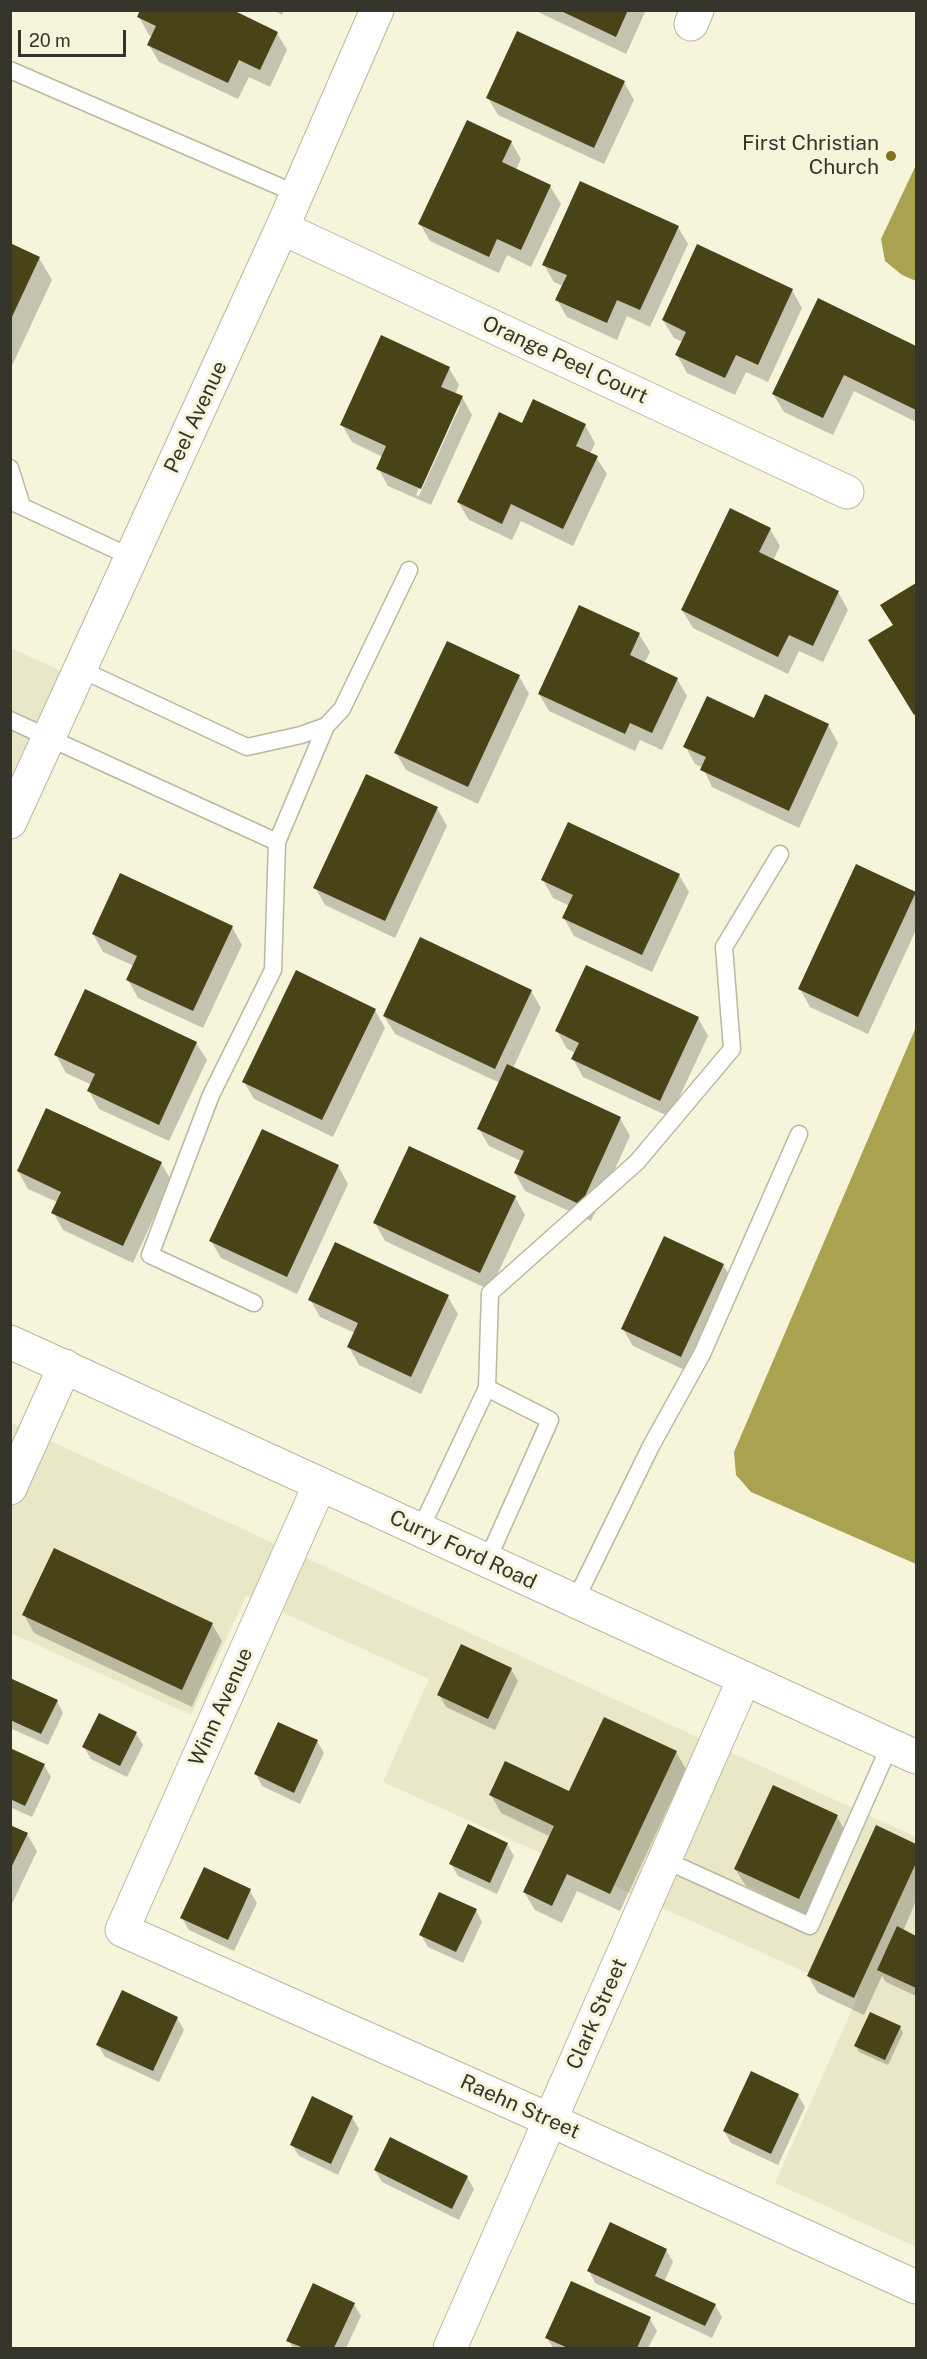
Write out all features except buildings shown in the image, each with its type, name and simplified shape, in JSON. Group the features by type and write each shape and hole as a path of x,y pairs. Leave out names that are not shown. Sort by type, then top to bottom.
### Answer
{"street":[{"name":"Peel Avenue","path":"10,822 297,195 377,10"},
{"name":"Orange Peel Court","path":"282,228 847,492"},
{"name":"Curry Ford Road","path":"10,1341 903,1751"},
{"path":"10,1488 65,1366"},
{"name":"Winn Avenue","path":"122,1930 320,1484"},
{"name":"Clark Street","path":"450,2349 744,1679"},
{"name":"Raehn Street","path":"122,1930 550,2120 916,2287"}],"lane":[{"path":"10,70 297,195"},
{"path":"10,468 16,503 131,557"},
{"path":"254,1303 150,1255 211,1095 273,970 277,842 326,726 342,709 408,570"},
{"path":"80,669 247,747 301,735 326,726"},
{"path":"10,720 277,842"},
{"path":"420,1530 487,1388 490,1293 637,1162 732,1049 724,947 780,854"},
{"path":"575,1601 651,1446 702,1354 799,1134"},
{"path":"487,1388 550,1420 487,1561"},
{"path":"665,1860 810,1926 903,1751"}],"shaded area":[{"path":"916,165 916,281 902,275 885,261 881,239"},
{"path":"11,648 70,675 11,804"},
{"path":"916,1027 916,1564 751,1492 736,1475 734,1452"},
{"path":"11,1423 916,1837 916,2247 775,2183 858,1996 383,1782 429,1679 246,1596 191,1715 11,1633"}],"place":[{"name":"First Christian Church","path":"891,156"}]}
